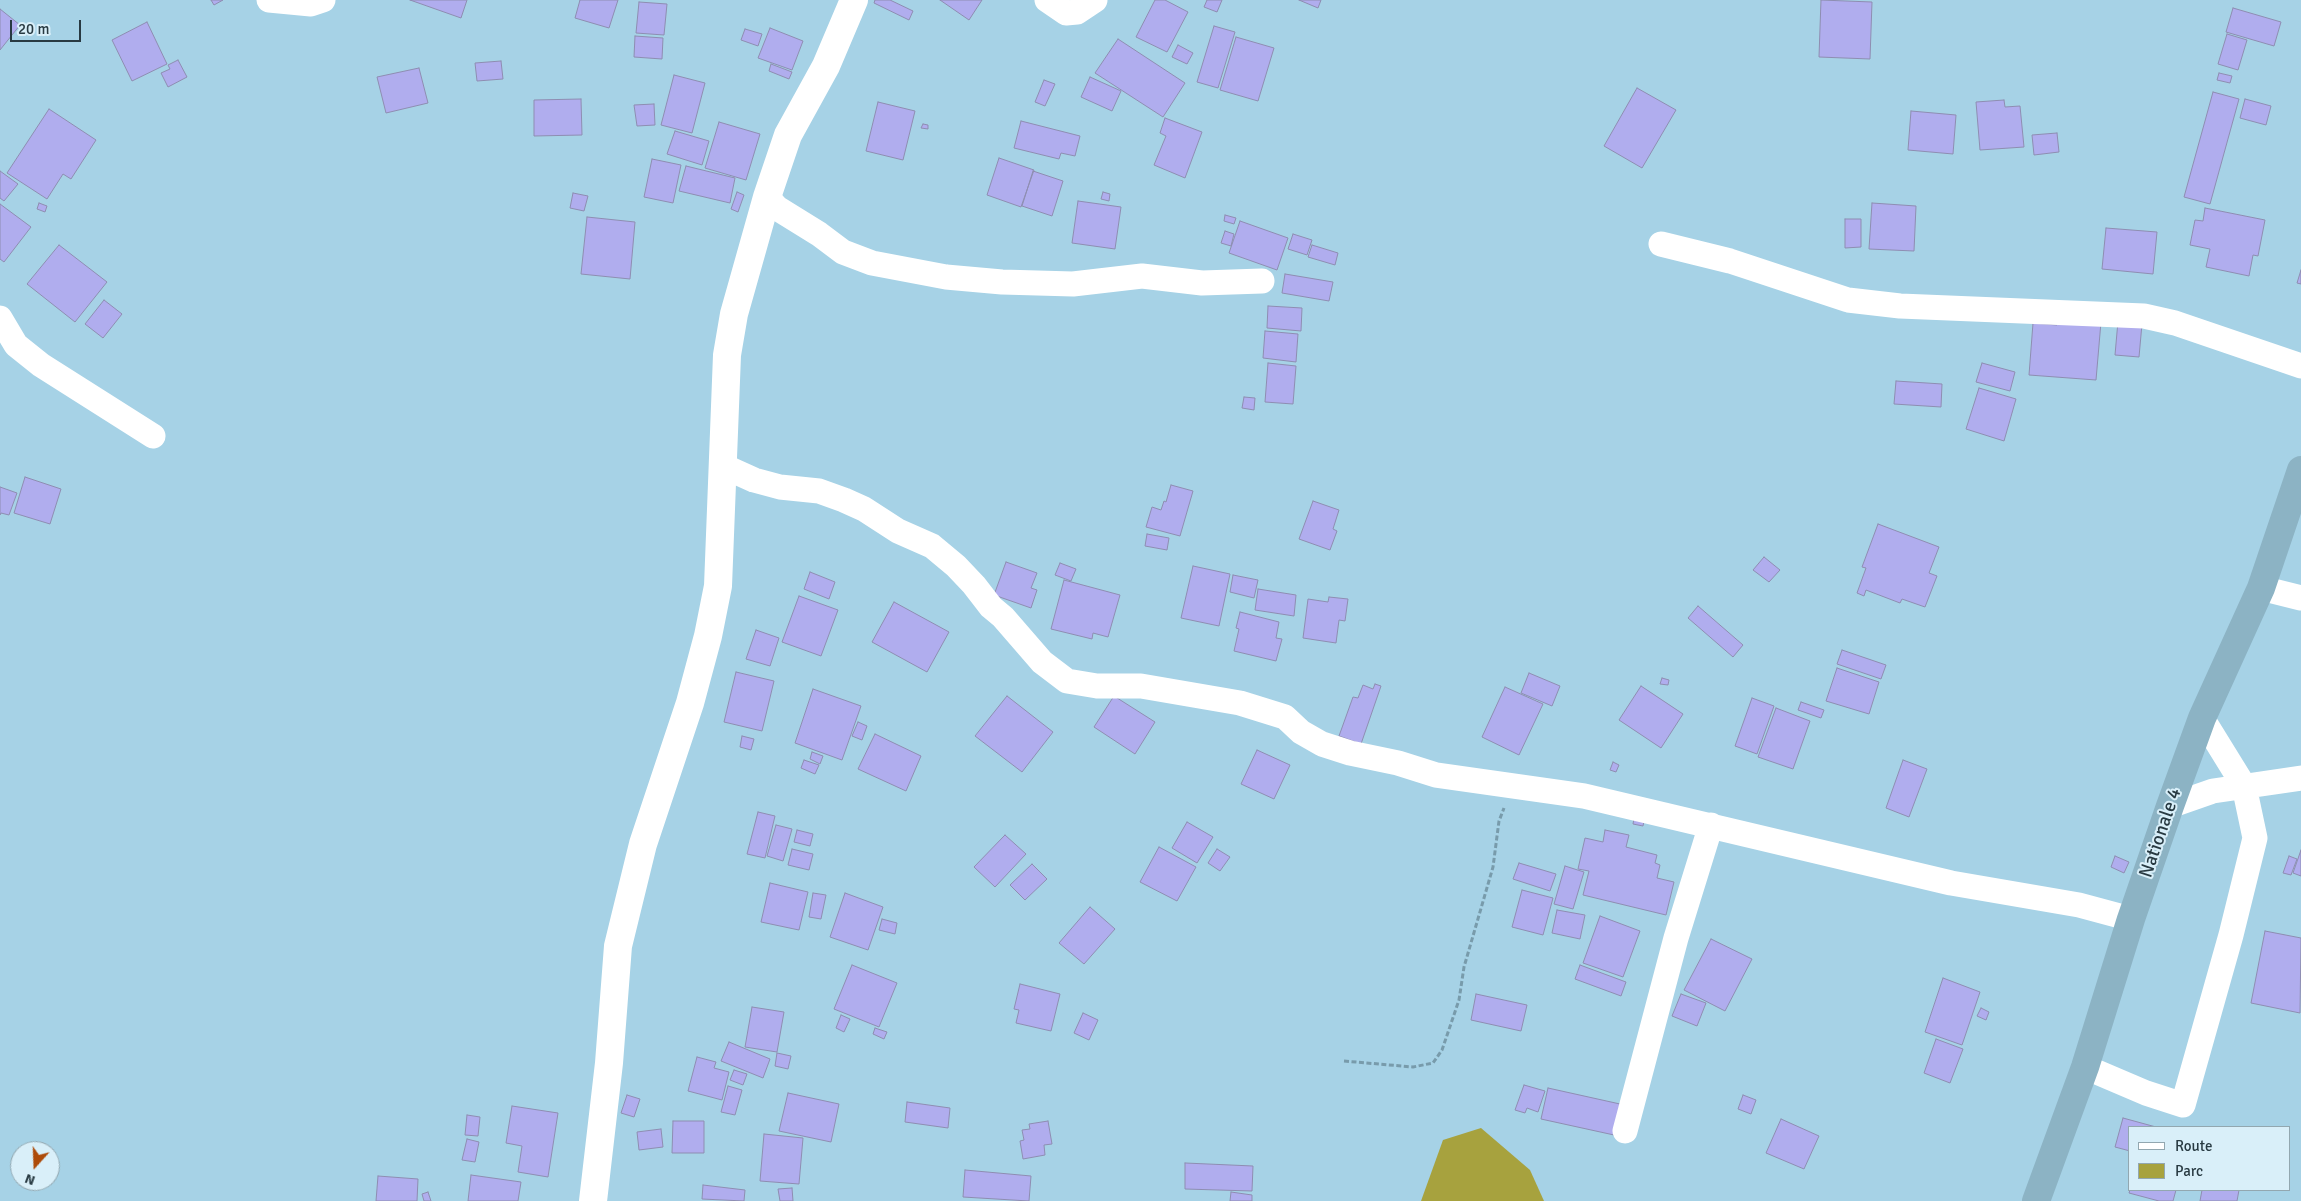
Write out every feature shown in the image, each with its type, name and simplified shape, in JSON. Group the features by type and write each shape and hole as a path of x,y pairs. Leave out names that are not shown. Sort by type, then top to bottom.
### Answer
{"highway":[{"name":"Nationale 4","path":"2036,1201 2085,1067 2131,919 2170,806 2202,718 2261,588 2301,470"}],"street":[{"path":"269,0 311,4 323,0"},
{"path":"593,1201 609,1063 618,946 643,844 690,703 708,636 718,586 727,355 734,314 788,135 826,66 854,0"},
{"path":"1047,0 1066,13 1077,12 1096,0"},
{"path":"768,197 777,208 820,234 843,252 872,263 946,277 1002,282 1073,284 1142,276 1211,283 1262,280"},
{"path":"1660,244 1730,261 1848,300 1900,306 2144,316 2175,323 2301,366"},
{"path":"0,318 16,345 42,365 153,436"},
{"path":"723,466 754,480 780,487 819,491 844,500 864,509 898,531 932,546 968,578 991,607 1003,617 1042,662 1067,681 1096,686 1141,686 1240,703 1285,717 1301,732 1322,744 1350,753 1398,763 1436,775 1584,796 1951,883 2079,905 2131,919"},
{"path":"2261,588 2301,598"},
{"path":"2085,1067 2146,1094 2183,1105 2231,935 2255,838 2244,786 2202,718"},
{"path":"2170,806 2213,791 2301,778"},
{"path":"1625,1131 1676,938 1711,825"}],"path":[{"path":"1344,1061 1413,1067 1433,1063 1442,1050 1459,1000 1467,953 1493,867 1499,822 1508,800 1518,786"}],"green space":[{"path":"1481,1128 1530,1170 1544,1201 1421,1201 1443,1140"}],"building":[{"path":"211,0 223,0 214,5"},
{"path":"410,0 467,0 461,18"},
{"path":"580,0 618,0 609,28 575,18"},
{"path":"875,0 890,0 913,11 909,20 874,3"},
{"path":"940,0 982,0 969,20"},
{"path":"1155,0 1165,0 1188,12 1167,52 1136,37"},
{"path":"1207,0 1222,0 1217,12 1204,7"},
{"path":"1299,0 1321,0 1318,8"},
{"path":"1821,0 1872,2 1870,59 1819,57"},
{"path":"639,2 667,4 664,35 636,33"},
{"path":"2233,8 2281,22 2274,46 2226,32"},
{"path":"0,9 20,25 0,50"},
{"path":"147,22 167,64 132,81 112,40"},
{"path":"1214,26 1235,32 1218,88 1197,82"},
{"path":"770,28 803,41 792,70 758,58"},
{"path":"745,29 762,34 758,46 741,40"},
{"path":"2227,34 2247,40 2238,70 2218,64"},
{"path":"635,36 663,38 662,59 634,57"},
{"path":"1236,37 1274,48 1258,101 1220,90"},
{"path":"1118,39 1185,83 1163,117 1095,73"},
{"path":"1178,45 1193,53 1187,64 1172,57"},
{"path":"178,60 187,77 168,87 161,73 170,69 168,65"},
{"path":"501,61 503,79 477,81 475,63"},
{"path":"771,64 792,72 789,79 769,71"},
{"path":"419,68 428,103 386,113 377,77"},
{"path":"2219,73 2232,76 2230,83 2217,80"},
{"path":"674,75 705,83 692,133 661,125"},
{"path":"1090,77 1121,91 1112,111 1081,97"},
{"path":"1044,80 1055,84 1045,106 1035,102"},
{"path":"1637,88 1676,110 1642,168 1604,146"},
{"path":"2213,92 2239,99 2210,204 2184,197"},
{"path":"581,99 582,135 534,136 534,100"},
{"path":"2245,99 2271,106 2266,125 2240,118"},
{"path":"2004,100 2005,107 2020,106 2024,147 1980,150 1976,102"},
{"path":"878,102 915,111 903,160 866,151"},
{"path":"654,104 655,125 637,126 634,105"},
{"path":"49,109 96,140 71,179 63,174 47,199 7,173"},
{"path":"1911,111 1956,115 1953,154 1908,150"},
{"path":"1165,118 1202,132 1185,178 1154,165 1166,136 1160,133"},
{"path":"1021,121 1080,136 1075,156 1061,153 1059,159 1014,148"},
{"path":"719,122 760,134 746,180 705,168"},
{"path":"923,124 928,125 928,129 921,128"},
{"path":"675,131 709,141 702,165 667,154"},
{"path":"2057,133 2059,152 2034,155 2032,135"},
{"path":"999,158 1034,170 1021,207 987,195"},
{"path":"652,159 681,165 673,203 644,197"},
{"path":"686,166 735,178 730,203 679,191"},
{"path":"0,171 18,184 4,201 0,198"},
{"path":"1033,171 1063,181 1052,216 1022,206"},
{"path":"737,192 744,195 738,212 731,209"},
{"path":"1103,192 1110,194 1109,201 1101,199"},
{"path":"573,193 588,196 584,211 570,208"},
{"path":"1078,201 1121,207 1115,249 1072,243"},
{"path":"39,203 47,206 45,212 37,209"},
{"path":"1872,203 1916,206 1914,251 1869,249"},
{"path":"0,204 31,227 4,262 0,259"},
{"path":"2205,208 2265,220 2258,256 2253,255 2249,276 2206,267 2210,249 2190,245 2195,220 2203,221"},
{"path":"1225,215 1236,218 1234,224 1224,221"},
{"path":"587,217 635,222 630,279 581,274"},
{"path":"1845,219 1861,219 1861,247 1845,248"},
{"path":"1240,221 1288,238 1277,270 1229,253"},
{"path":"2106,228 2157,232 2153,274 2102,269"},
{"path":"1225,231 1234,234 1231,246 1221,243"},
{"path":"1293,234 1312,240 1307,255 1288,249"},
{"path":"59,245 107,282 75,322 27,284"},
{"path":"1312,245 1338,253 1335,265 1308,257"},
{"path":"2301,270 2301,284 2297,283"},
{"path":"1285,274 1333,282 1329,301 1282,293"},
{"path":"104,300 122,314 103,338 85,324"},
{"path":"1268,306 1302,308 1301,331 1267,328"},
{"path":"2058,319 2101,322 2096,380 2029,375 2033,323 2057,325"},
{"path":"2118,321 2142,324 2139,357 2115,355"},
{"path":"1265,331 1298,334 1296,362 1263,358"},
{"path":"1268,363 1296,366 1293,404 1265,402"},
{"path":"1982,363 2015,372 2010,391 1976,382"},
{"path":"1896,381 1942,384 1941,407 1894,404"},
{"path":"1979,388 2016,399 2004,441 1966,429"},
{"path":"1244,397 1255,398 1254,410 1242,408"},
{"path":"25,477 61,489 50,524 14,513"},
{"path":"1171,485 1193,491 1180,536 1146,527 1152,507 1161,510 1164,501 1166,502"},
{"path":"0,487 17,493 9,515 1,513 0,515"},
{"path":"1313,501 1339,510 1333,529 1337,531 1330,550 1299,539"},
{"path":"1878,524 1939,547 1929,573 1937,576 1925,607 1902,599 1900,603 1866,590 1864,596 1857,593 1866,568 1862,567"},
{"path":"1147,534 1169,538 1167,550 1145,546"},
{"path":"1764,557 1780,570 1769,582 1753,570"},
{"path":"1006,562 1037,573 1031,588 1037,590 1031,608 994,595"},
{"path":"1060,563 1076,569 1071,581 1055,575"},
{"path":"1193,566 1230,574 1219,626 1181,618"},
{"path":"810,572 835,582 829,599 804,589"},
{"path":"1233,575 1258,580 1254,598 1230,592"},
{"path":"1064,580 1120,595 1108,637 1093,633 1092,639 1051,629"},
{"path":"1258,589 1296,595 1294,616 1255,610"},
{"path":"799,596 838,610 821,656 782,642"},
{"path":"1329,597 1348,599 1345,621 1339,620 1336,643 1303,638 1308,599 1328,602"},
{"path":"894,602 949,632 927,672 872,642"},
{"path":"1698,606 1743,645 1733,657 1688,618"},
{"path":"1240,612 1279,622 1276,638 1282,639 1276,661 1234,651 1239,629 1236,628"},
{"path":"756,630 779,638 770,666 746,659"},
{"path":"1842,650 1886,665 1881,679 1837,664"},
{"path":"1837,668 1879,682 1869,714 1826,701"},
{"path":"736,672 774,681 762,731 724,722"},
{"path":"1529,673 1560,686 1552,706 1521,693"},
{"path":"1662,678 1669,680 1668,685 1660,684"},
{"path":"1375,684 1381,686 1361,744 1339,736 1353,697 1358,698 1363,685 1373,689"},
{"path":"1641,686 1683,714 1661,748 1619,720"},
{"path":"1505,687 1543,704 1519,755 1482,737"},
{"path":"813,689 861,706 842,760 795,743"},
{"path":"1007,696 1053,732 1022,772 975,736"},
{"path":"1114,696 1155,722 1135,754 1094,727"},
{"path":"1752,698 1774,706 1757,754 1735,746"},
{"path":"1801,702 1824,710 1821,718 1798,710"},
{"path":"1776,708 1810,721 1793,769 1758,757"},
{"path":"858,722 867,726 862,740 852,736"},
{"path":"875,734 921,756 906,791 858,769"},
{"path":"742,736 754,739 751,750 740,747"},
{"path":"1257,750 1290,765 1274,799 1241,784"},
{"path":"812,752 823,756 820,764 810,759"},
{"path":"804,760 819,765 815,774 801,768"},
{"path":"1903,760 1927,769 1909,817 1886,808"},
{"path":"1613,762 1619,765 1616,772 1610,770"},
{"path":"758,812 775,816 765,858 747,854"},
{"path":"1634,818 1644,821 1643,826 1633,824"},
{"path":"1187,822 1213,837 1197,863 1172,848"},
{"path":"776,825 792,829 783,861 767,856"},
{"path":"797,830 813,834 810,846 794,842"},
{"path":"1605,830 1629,835 1626,847 1657,855 1655,863 1660,865 1657,878 1674,882 1666,915 1583,895 1589,871 1578,869 1585,838 1603,842"},
{"path":"1005,835 1026,854 995,887 974,867"},
{"path":"1159,847 1196,867 1177,901 1140,882"},
{"path":"792,849 813,854 809,870 788,865"},
{"path":"1217,849 1230,857 1220,871 1208,863"},
{"path":"2301,850 2301,876 2293,873"},
{"path":"2115,856 2129,862 2124,873 2111,867"},
{"path":"2289,856 2297,859 2291,875 2283,873"},
{"path":"1519,863 1556,874 1550,891 1513,879"},
{"path":"1032,864 1047,879 1025,900 1010,885"},
{"path":"1565,866 1584,872 1573,909 1554,904"},
{"path":"770,883 808,892 799,930 761,922"},
{"path":"1522,890 1553,898 1543,935 1512,927"},
{"path":"813,893 826,895 821,919 809,917"},
{"path":"845,893 883,907 868,950 830,937"},
{"path":"1090,907 1115,929 1084,964 1059,943"},
{"path":"1557,910 1585,915 1580,939 1552,933"},
{"path":"1600,916 1640,931 1623,977 1583,963"},
{"path":"882,919 897,923 895,934 879,930"},
{"path":"2265,931 2301,938 2300,1013 2251,1003"},
{"path":"1711,939 1752,959 1725,1011 1684,990"},
{"path":"852,965 897,983 879,1027 834,1009"},
{"path":"1580,965 1626,982 1621,996 1575,979"},
{"path":"1943,978 1980,992 1962,1045 1925,1032"},
{"path":"1020,984 1060,994 1051,1031 1016,1023 1019,1010 1014,1009"},
{"path":"1476,994 1527,1005 1521,1031 1471,1020"},
{"path":"1681,994 1706,1003 1697,1026 1672,1016"},
{"path":"752,1007 784,1012 777,1052 745,1047"},
{"path":"1981,1008 1989,1012 1986,1020 1977,1016"},
{"path":"1083,1013 1098,1020 1089,1040 1074,1033"},
{"path":"841,1015 850,1019 844,1032 836,1028"},
{"path":"875,1028 887,1032 884,1039 873,1034"},
{"path":"1936,1039 1963,1049 1950,1083 1924,1073"},
{"path":"729,1042 770,1059 763,1078 721,1061"},
{"path":"777,1053 791,1056 788,1069 775,1066"},
{"path":"697,1057 716,1062 714,1068 729,1072 722,1100 688,1091"},
{"path":"734,1070 747,1074 743,1085 730,1080"},
{"path":"1524,1085 1545,1091 1538,1112 1527,1108 1525,1113 1515,1110"},
{"path":"728,1086 742,1090 735,1115 721,1112"},
{"path":"1548,1088 1620,1104 1614,1135 1541,1119"},
{"path":"788,1093 839,1104 831,1142 779,1131"},
{"path":"627,1095 640,1099 634,1117 621,1113"},
{"path":"1743,1095 1756,1100 1751,1114 1738,1109"},
{"path":"907,1102 950,1108 948,1128 905,1122"},
{"path":"512,1106 558,1113 548,1177 518,1172 522,1146 506,1143"},
{"path":"467,1115 480,1117 478,1136 465,1135"},
{"path":"2123,1118 2152,1126 2128,1126 2128,1150 2115,1147"},
{"path":"1781,1119 1819,1136 1804,1169 1766,1153"},
{"path":"673,1121 704,1121 704,1153 672,1153"},
{"path":"1048,1121 1052,1144 1044,1145 1045,1155 1023,1159 1020,1141 1024,1140 1022,1130 1030,1129 1029,1124"},
{"path":"661,1129 663,1147 639,1150 637,1132"},
{"path":"764,1134 803,1138 799,1184 760,1181"},
{"path":"467,1139 479,1142 475,1162 462,1160"},
{"path":"1185,1163 1253,1166 1252,1191 1185,1189"},
{"path":"965,1170 1031,1176 1029,1201 963,1197"},
{"path":"471,1175 521,1182 518,1201 468,1201"},
{"path":"378,1176 418,1179 417,1201 376,1201"},
{"path":"703,1185 745,1190 744,1201 702,1199"},
{"path":"792,1188 793,1201 780,1201 778,1189"},
{"path":"2130,1191 2176,1191 2173,1201 2159,1201 2129,1193"},
{"path":"2202,1191 2239,1191 2237,1201 2200,1201"},
{"path":"428,1192 431,1201 424,1201 422,1194"},
{"path":"1231,1192 1252,1195 1252,1201 1230,1201"}]}
